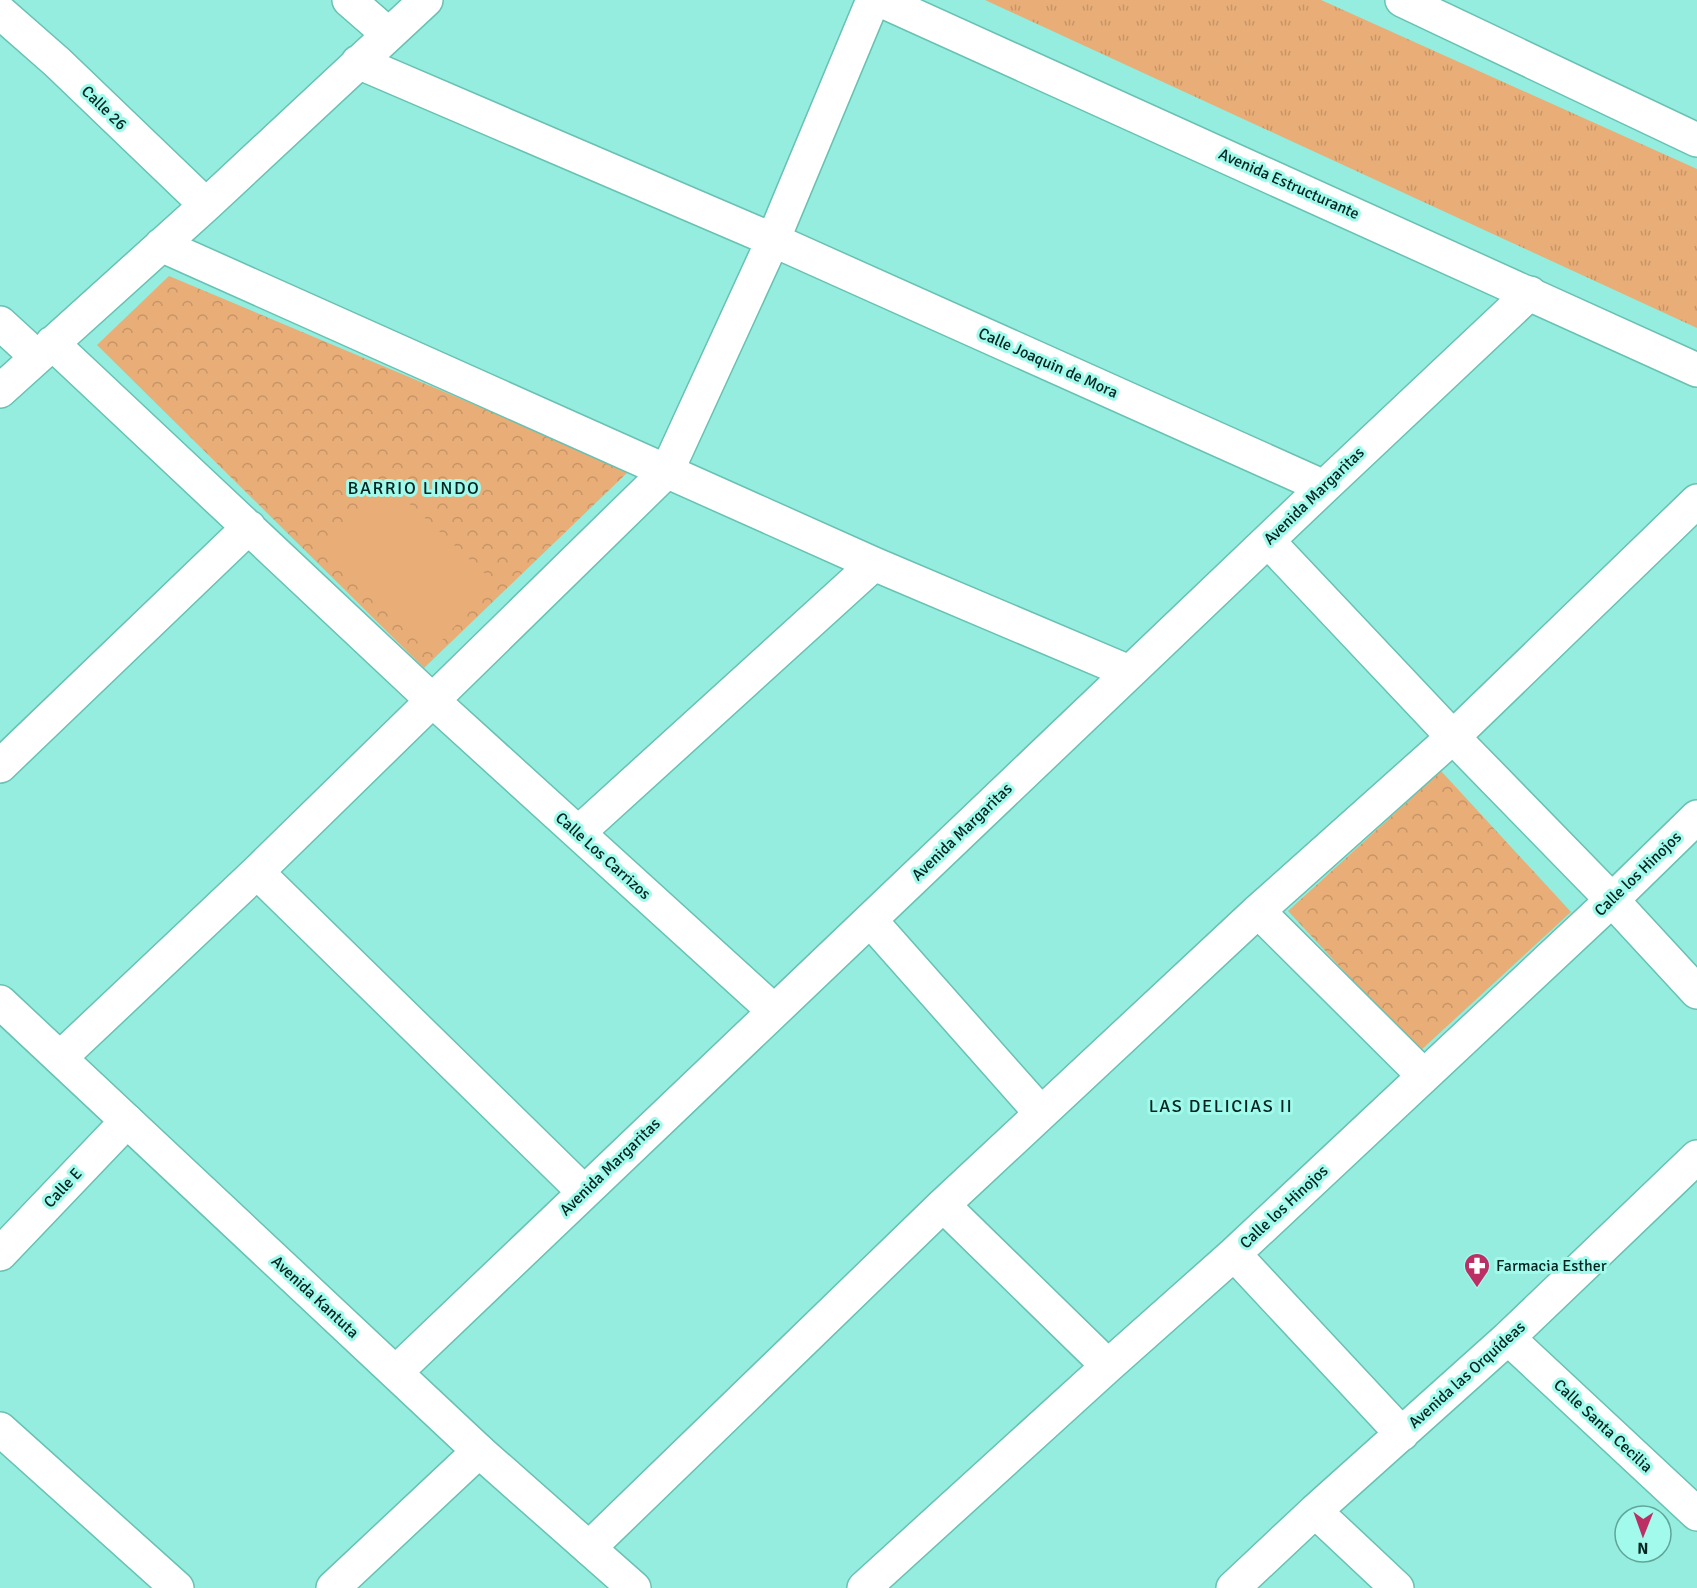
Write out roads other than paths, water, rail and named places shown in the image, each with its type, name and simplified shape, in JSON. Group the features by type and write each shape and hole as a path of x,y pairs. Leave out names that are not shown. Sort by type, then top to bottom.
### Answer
{"street":[{"path":"349,0 388,34"},
{"path":"0,391 206,205 426,0"},
{"path":"60,1058 257,872 667,471 773,240 873,0"},
{"name":"Avenida Estructurante","path":"880,0 1697,370"},
{"path":"1402,0 1694,133"},
{"name":"Calle 26","path":"0,12 57,62 206,205"},
{"name":"Calle Joaquin de Mora","path":"358,62 773,240 1323,487"},
{"path":"161,245 874,564 1129,672"},
{"name":"Avenida Margaritas","path":"396,1372 1323,487 1530,293"},
{"name":"Calle Los Carrizos","path":"0,323 44,350 249,527 432,700 774,1011"},
{"path":"589,1548 943,1205 1258,911 1452,737 1697,501"},
{"path":"0,766 249,527"},
{"path":"1268,541 1452,737 1612,900 1697,992"},
{"path":"578,833 874,564"},
{"name":"Calle los Hinojos","path":"864,1588 1234,1254 1612,900 1697,817"},
{"path":"257,872 584,1192"},
{"path":"1258,911 1424,1076"},
{"path":"870,920 1041,1113"},
{"name":"Avenida Kantuta","path":"0,1002 479,1451 634,1588"},
{"name":"Calle E","path":"0,1254 127,1121"},
{"name":"Avenida las Orquídeas","path":"1233,1588 1315,1511 1508,1338 1697,1157"},
{"path":"943,1205 1108,1366"},
{"path":"1234,1254 1402,1434"},
{"name":"Calle Santa Cecilia","path":"1508,1338 1692,1500"},
{"path":"0,1429 177,1588"},
{"path":"333,1588 479,1451"},
{"path":"1315,1511 1397,1588"}],"place":[{"name":"Farmacia Esther","path":"1477,1289"}],"district":[{"name":"BARRIO LINDO","path":"414,488"},
{"name":"LAS DELICIAS II","path":"1221,1106"}]}
